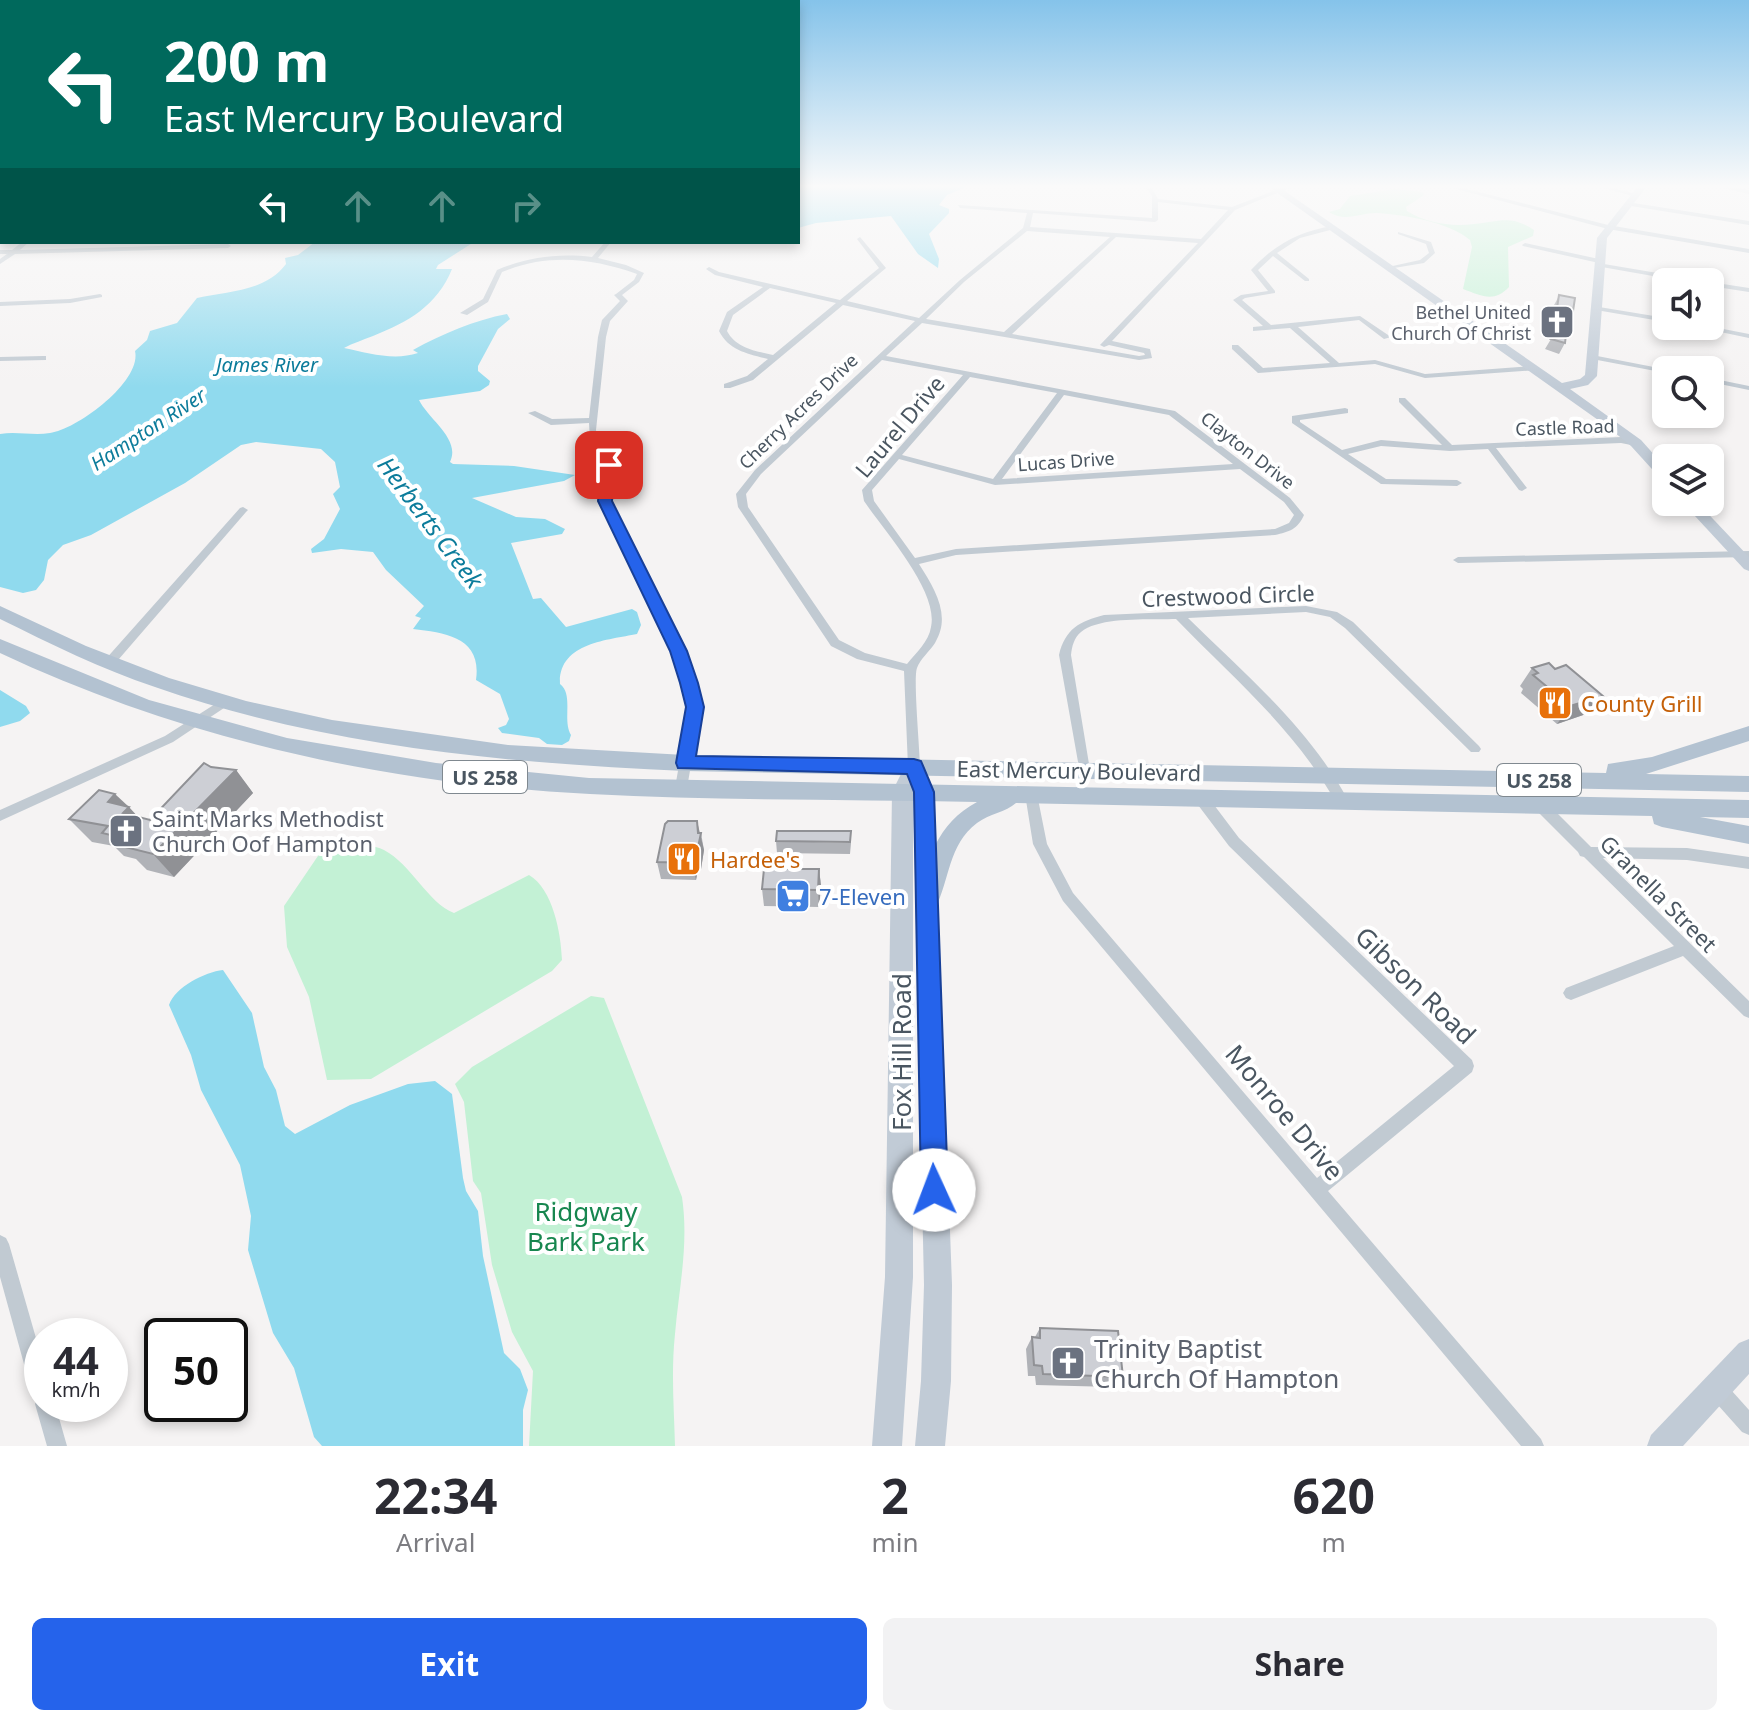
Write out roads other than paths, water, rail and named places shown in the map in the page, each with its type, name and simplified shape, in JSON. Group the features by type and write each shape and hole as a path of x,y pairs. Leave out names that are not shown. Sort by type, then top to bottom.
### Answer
{"main road":[{"path":"1367,252 1561,387 1636,443 1652,461"},
{"path":"1561,387 1588,379 1592,373 1600,252"},
{"path":"1704,516 1743,554 1749,566"},
{"path":"1743,554 1749,576"},
{"name":"East Mercury Boulevard","path":"0,612 108,664 223,703 322,726 468,749 600,760 685,763 1749,784"},
{"name":"East Mercury Boulevard","path":"0,645 79,684 196,724 315,753 439,772 589,786 1749,809"},
{"path":"1423,778 1537,769 1624,770 1652,765 1749,733"},
{"name":"Fox Hill Road","path":"887,1446 899,1277 914,767"},
{"name":"Fox Hill Road","path":"913,792 927,902 938,1285 937,1366 930,1446"},
{"path":"927,902 944,848 961,821 987,805 1031,794"},
{"path":"1539,804 1677,820 1749,835"},
{"path":"1662,1446 1749,1353"}],"street":[{"path":"0,262 12,252"},
{"path":"592,261 599,252"},
{"path":"727,386 750,378 883,268 871,252"},
{"name":"Cherry Acres Drive","path":"910,669 861,656 835,643 741,500 744,487 750,480 919,320 998,252"},
{"path":"1006,335 1096,252"},
{"path":"1099,351 1191,252"},
{"path":"1390,268 1422,262 1432,252"},
{"path":"1555,252 1652,273"},
{"path":"1269,327 1237,300 1243,296 1273,292 1254,270 1273,253 1307,280"},
{"path":"464,313 484,303 492,292 496,276 508,266 554,255 641,273 637,281 618,295 624,301 606,320 593,420 594,441 609,465 605,501 679,651 689,683 695,707 681,788"},
{"path":"709,269 717,274 919,320 1139,358 1149,356 1147,351 1107,342"},
{"path":"768,286 730,314 723,331 724,337 738,347 774,358"},
{"path":"1724,286 1749,290"},
{"path":"0,304 70,301 100,296"},
{"path":"1596,308 1652,318"},
{"path":"1256,329 1360,318 1387,337"},
{"path":"1291,325 1338,366"},
{"path":"1724,331 1749,336"},
{"path":"1235,347 1261,371 1382,363 1412,375 1425,376 1534,368"},
{"name":"Clayton Drive","path":"880,357 1172,413 1299,515 1296,523 1288,529 1275,532 956,552 913,562"},
{"path":"1592,357 1652,368"},
{"path":"0,359 43,358"},
{"name":"Laurel Drive","path":"910,669 933,636 938,618 936,607 913,562 867,496 871,484 968,374"},
{"path":"1724,383 1749,388"},
{"path":"995,482 1062,392"},
{"path":"1402,400 1450,448"},
{"path":"1345,411 1295,418 1296,423 1384,482 1457,483"},
{"path":"532,413 551,422 593,420"},
{"name":"Castle Road","path":"1339,453 1381,443 1450,448 1490,446 1529,451 1629,448 1636,443"},
{"path":"1490,446 1522,488"},
{"name":"Lucas Drive","path":"897,456 995,482 1240,466"},
{"path":"108,664 243,510"},
{"path":"1458,560 1743,554"},
{"name":"Crestwood Circle","path":"1084,770 1065,655 1068,637 1088,623 1104,619 1306,609 1333,614 1349,625 1475,749"},
{"path":"1180,617 1305,742 1330,776 1342,800"},
{"path":"910,669 914,767"},
{"path":"0,816 196,724 223,703"},
{"name":"Monroe Drive","path":"1031,794 1040,844 1068,897 1534,1446"},
{"name":"Gibson Road","path":"1200,797 1234,842 1466,1066 1317,1189"},
{"name":"Granella Street","path":"1539,804 1749,1011"},
{"path":"1585,852 1687,854 1749,863"},
{"path":"1571,993 1684,949"},
{"path":"0,1244 5,1284 24,1340"},
{"path":"1716,1388 1749,1425"},
{"path":"50,1422 57,1446"}],"water":[{"name":"James River","path":"301,252 458,252 438,265 436,269 452,269 430,303 398,325 344,348 381,355 409,355 418,353 413,350 424,344 471,324 507,314 510,319 498,329 478,366 478,371 490,381 489,385 480,391 419,400 448,438 452,454 450,462 453,464 514,466 575,475 564,481 472,498 516,517 545,519 565,529 562,534 511,543 533,599 541,598 566,627 632,609 637,612 641,625 637,634 587,646 567,660 560,684 566,694 571,735 569,741 562,745 502,733 498,728 506,725 509,719 500,694 476,680 476,666 468,646 449,636 413,629 421,618 415,616 424,606 386,570 373,552 341,549 312,553 311,549 324,539 340,509 333,494 340,487 335,462 321,449 256,442 241,445 185,483 91,535 63,545 48,560 44,580 36,590 23,593 0,587 0,434 50,433 76,423 119,389 135,363 135,351 147,340 150,331 177,323 197,298 245,289 268,280 286,264 285,258"},
{"path":"936,252 938,268 918,254"},
{"path":"0,690 26,706 30,713 20,721 0,727"},
{"path":"223,970 252,1013 264,1067 276,1090 285,1126 295,1134 350,1105 408,1084 435,1081 452,1094 463,1178 466,1191 478,1211 483,1256 504,1353 520,1369 528,1390 523,1410 523,1446 322,1446 314,1437 294,1368 273,1333 248,1250 251,1216 240,1165 201,1090 191,1055 169,1005 177,992 192,982"}],"place":[{"name":"Bethel United Church Of Christ","path":"1557,322"},
{"name":"County Grill","path":"1555,703"},
{"name":"Saint Marks Methodist Church Oof Hampton","path":"126,831"},
{"name":"Hardee's","path":"684,859"},
{"name":"7-Eleven","path":"793,896"},
{"name":"Trinity Baptist Church Of Hampton","path":"1068,1363"}],"water label":[{"name":"Hampton River","path":"148,429"},
{"name":"Herberts Creek","path":"431,522"}],"park label":[{"name":"Ridgway Bark Park","path":"586,1226"}]}
